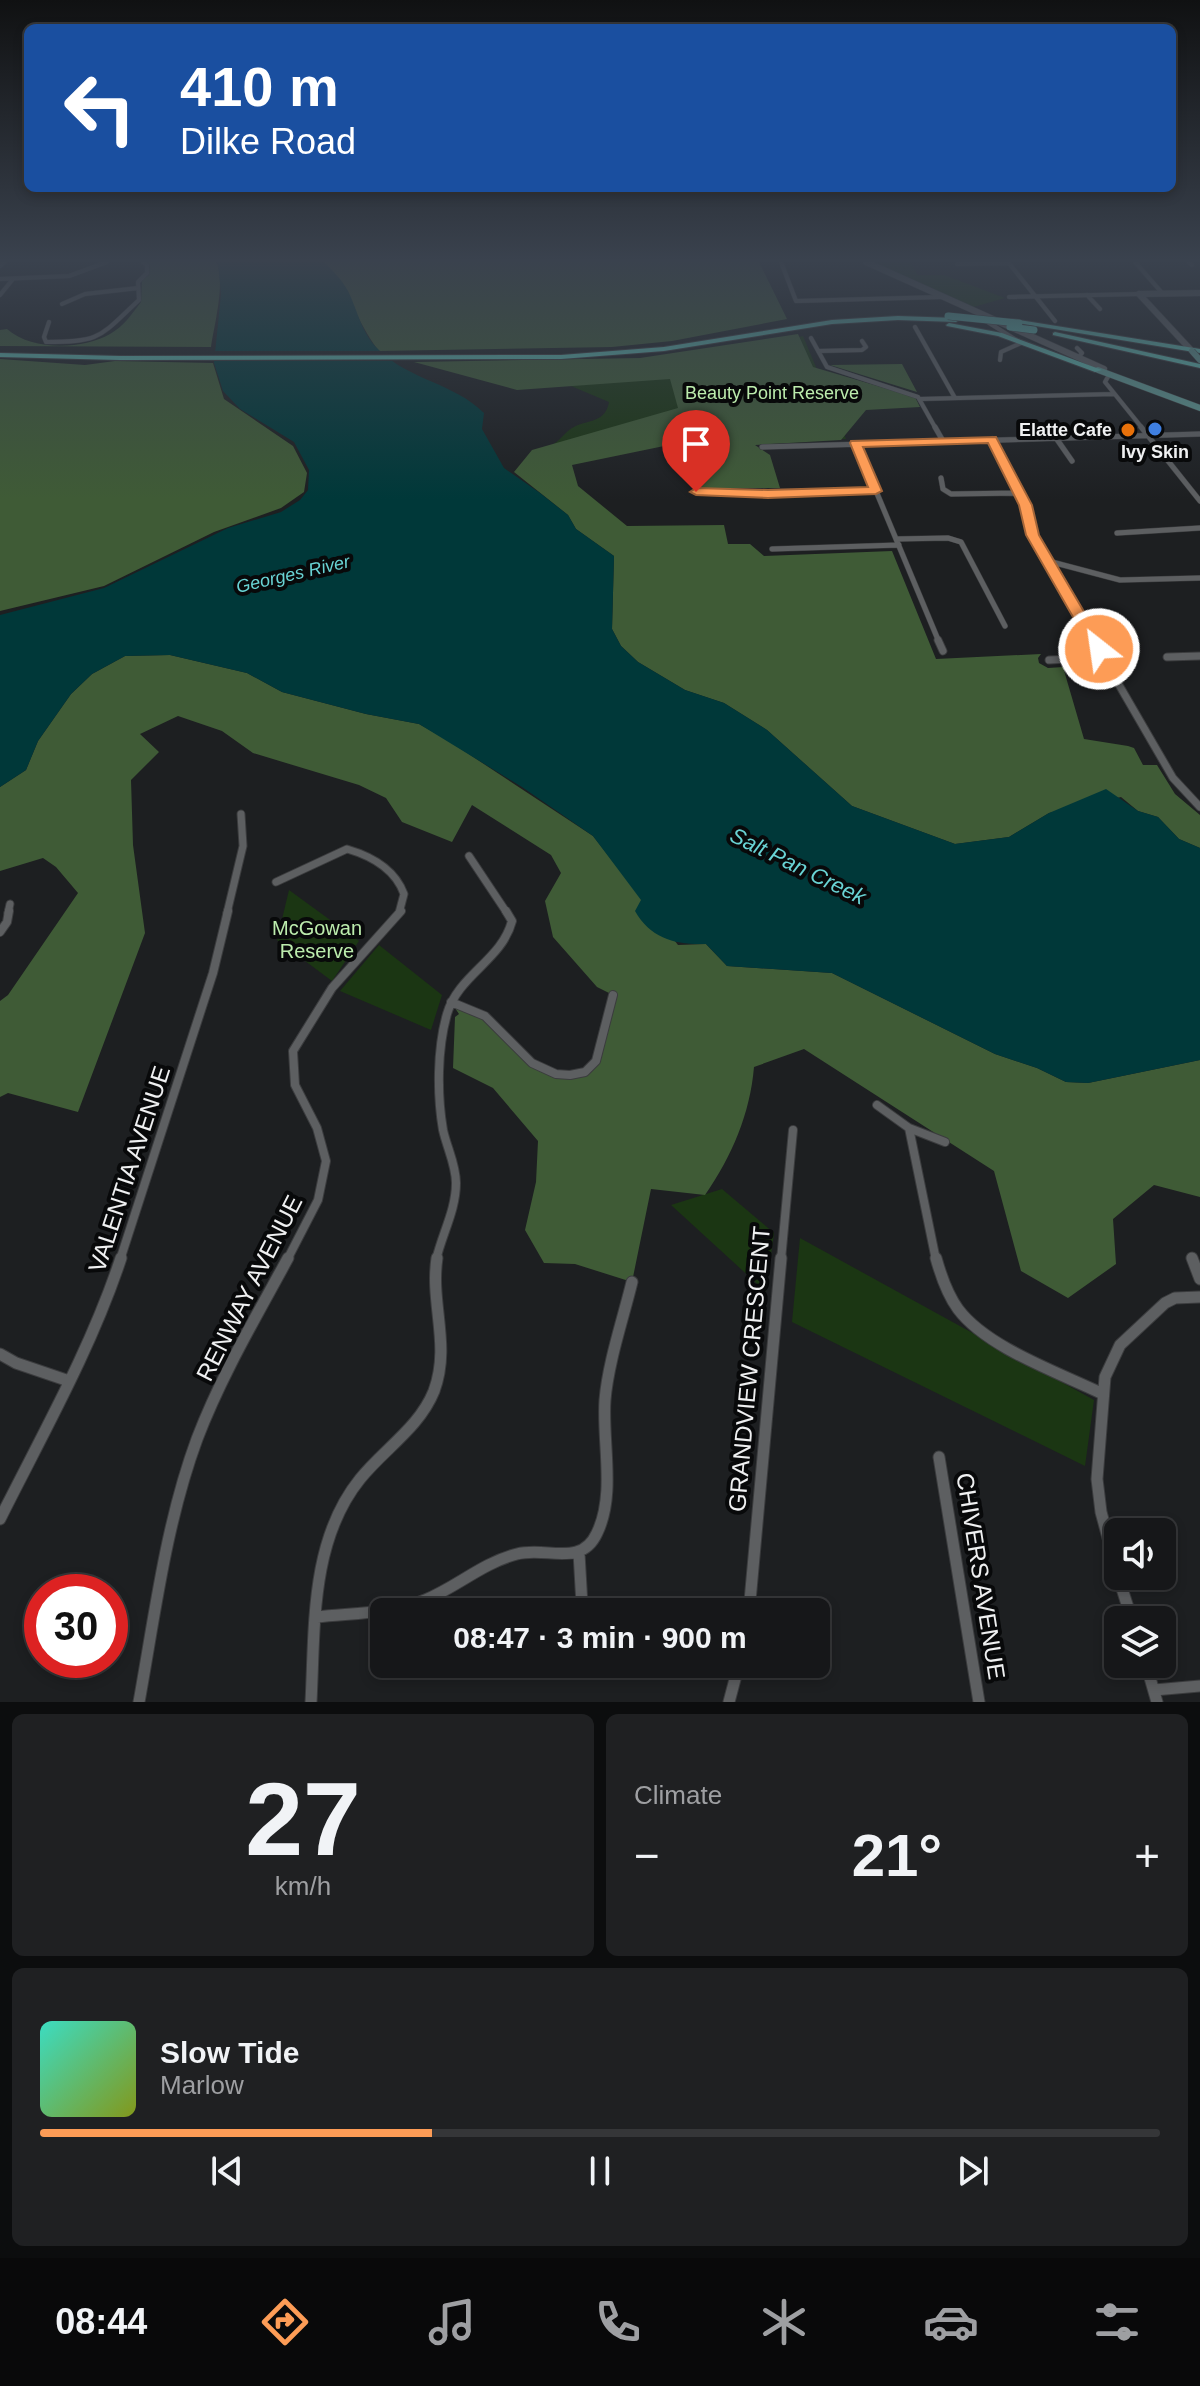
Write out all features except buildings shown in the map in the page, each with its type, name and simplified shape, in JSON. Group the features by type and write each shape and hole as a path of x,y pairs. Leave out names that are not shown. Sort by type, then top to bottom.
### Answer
{"highway":[{"path":"440,356 626,349 673,341"},
{"path":"0,353 121,356 622,354 700,341"},
{"path":"1021,341 1104,371"},
{"path":"1108,341 1196,355"},
{"path":"1108,341 1196,355"},
{"path":"1122,341 1196,355"}],"main road":[{"path":"1034,341 1200,406"},
{"path":"1040,341 1104,371"}],"street":[{"path":"46,341 83,341"},
{"path":"813,341 823,364 830,369 920,399 1114,394"},
{"path":"818,351 866,350 862,341"},
{"path":"923,341 955,398"},
{"path":"1000,360 1001,352 1021,344 1020,341"},
{"path":"1077,348 1082,353 1078,358"},
{"path":"1104,371 1104,381 1200,501"},
{"path":"920,399 943,441"},
{"path":"762,447 1200,434"},
{"path":"1056,438 1072,461"},
{"path":"992,439 1027,509 1031,532 1173,778 1200,807"},
{"path":"856,443 943,651"},
{"path":"941,478 944,491"},
{"path":"696,492 876,491"},
{"path":"937,492 1018,493"},
{"path":"1117,533 1200,528"},
{"path":"772,549 948,538 961,542 1005,626"},
{"path":"1048,561 1066,562 1095,575 1116,580 1200,578"},
{"path":"1167,657 1200,656"},
{"path":"1049,660 1116,657"},
{"name":"VALENTIA AVENUE","path":"0,1519 106,1304 208,991 243,846 241,814"},
{"name":"RENWAY AVENUE","path":"139,1702 175,1516 191,1456 212,1404 311,1215 325,1178 326,1146 294,1084 291,1067 293,1051 352,962 399,914 405,900 404,888 398,878 358,852 347,849 297,875 276,882"},
{"path":"311,1702 322,1564 339,1512 356,1483 420,1419 432,1398 441,1370 444,1331 436,1287 436,1265 454,1204 456,1186 441,1107 445,1024 451,1002 465,978 501,946 512,926 508,912 469,856"},
{"path":"0,932 7,922 10,904"},
{"path":"451,1002 482,1013 533,1064 548,1072 572,1075 589,1070 598,1059 606,1009 613,995"},
{"path":"877,1105 909,1128 945,1142"},
{"path":"909,1128 939,1270 953,1303 967,1319 988,1334 1103,1394"},
{"name":"GRANDVIEW CRESCENT","path":"750,1598 793,1130"},
{"path":"1192,1258 1200,1279"},
{"path":"317,1617 424,1601 484,1566 518,1553 579,1553 594,1542 602,1519 606,1489 605,1398 632,1282"},
{"path":"1104,1520 1098,1496 1103,1394 1109,1365 1127,1337 1169,1300 1200,1297"},
{"path":"0,1354 16,1363 69,1381"},
{"name":"CHIVERS AVENUE","path":"939,1457 979,1702"},
{"path":"579,1553 582,1598"},
{"path":"729,1702 735,1678"},
{"path":"1156,1696 1200,1686"}],"green space":[{"path":"0,341 32,341 57,346 212,341 211,347 0,346"},
{"path":"373,341 668,341 612,347 379,351"},
{"path":"749,341 801,341 813,367 915,397 920,407 866,410 841,440 755,445 770,455 780,488 701,488 694,484 687,451 669,445 572,465 578,486 627,526 724,525 728,544 750,544 764,556 892,551 936,659 1041,654 1039,663 1048,668 1063,667 1084,739 1134,748 1143,765 1157,765 1175,794 1200,815 1200,848 1179,839 1158,817 1138,811 1121,797 1049,813 1009,837 955,844 852,806 767,730 724,703 685,690 638,662 621,646 612,629 614,556 576,529 568,515 514,472 532,450 678,408 670,379 517,390 414,362 640,358"},
{"name":"Beauty Point Reserve","path":"778,341 805,341 846,439 548,447 574,427 598,418 607,410 609,402 571,386"},
{"path":"0,359 85,365 115,361 213,363 224,399 293,446 307,473 304,492 281,508 214,532 104,586 0,611"},
{"path":"902,364 917,392 830,365"},
{"path":"170,655 247,673 282,692 419,724 593,836 678,945 706,944 727,966 832,973 995,1054 1066,1082 1088,1083 1200,1060 1200,1197 1154,1185 1113,1219 1116,1264 1068,1298 1021,1271 994,1171 804,1049 754,1067 738,1134 705,1195 651,1189 632,1282 575,1264 544,1263 525,1230 536,1182 538,1141 493,1088 453,1068 455,1017 459,1014 451,1002 475,1009 526,1059 565,1075 593,1065 613,995 597,987 553,937 545,901 561,873 551,855 472,805 452,842 402,822 386,798 359,785 253,753 222,731 178,716 140,734 159,752 131,780 133,845 145,933 78,1112 8,1093 0,1097 0,1001 8,995 78,893 56,867 43,858 0,871 0,787 26,770 38,741 71,694 92,674 125,656"},
{"name":"McGowan Reserve","path":"289,890 359,941 332,981 277,940"},
{"path":"379,945 442,995 431,1030 340,991"},
{"path":"722,1189 774,1233 766,1292 671,1205"},
{"path":"800,1238 1094,1400 1085,1466 792,1322"}],"water":[{"path":"216,341 372,341 391,360 472,403 484,413 482,429 504,468 568,515 576,529 614,556 612,629 621,646 638,662 685,690 724,703 767,730 852,806 955,844 1009,837 1049,813 1106,789 1138,811 1158,817 1179,839 1200,848 1200,1060 1088,1083 1066,1082 995,1054 832,973 727,966 706,944 675,941 649,928 635,911 641,900 593,836 522,787 419,724 282,692 247,673 170,655 125,656 92,674 71,694 38,741 26,770 0,787 0,615 104,588 228,528 281,512 300,500 308,490 309,470 294,442 240,409 223,391 214,363"}],"pier":[{"path":"211,351 386,351 400,361 211,361"}],"place":[{"name":"Ivy Skin","path":"1155,429"},
{"name":"Elatte Cafe","path":"1128,430"}],"route":[{"path":"696,492 876,491 856,443 992,439 1026,505 1033,535 1099,649"}],"water label":[{"name":"Georges River","path":"293,574"},
{"name":"Salt Pan Creek","path":"798,866"}]}
